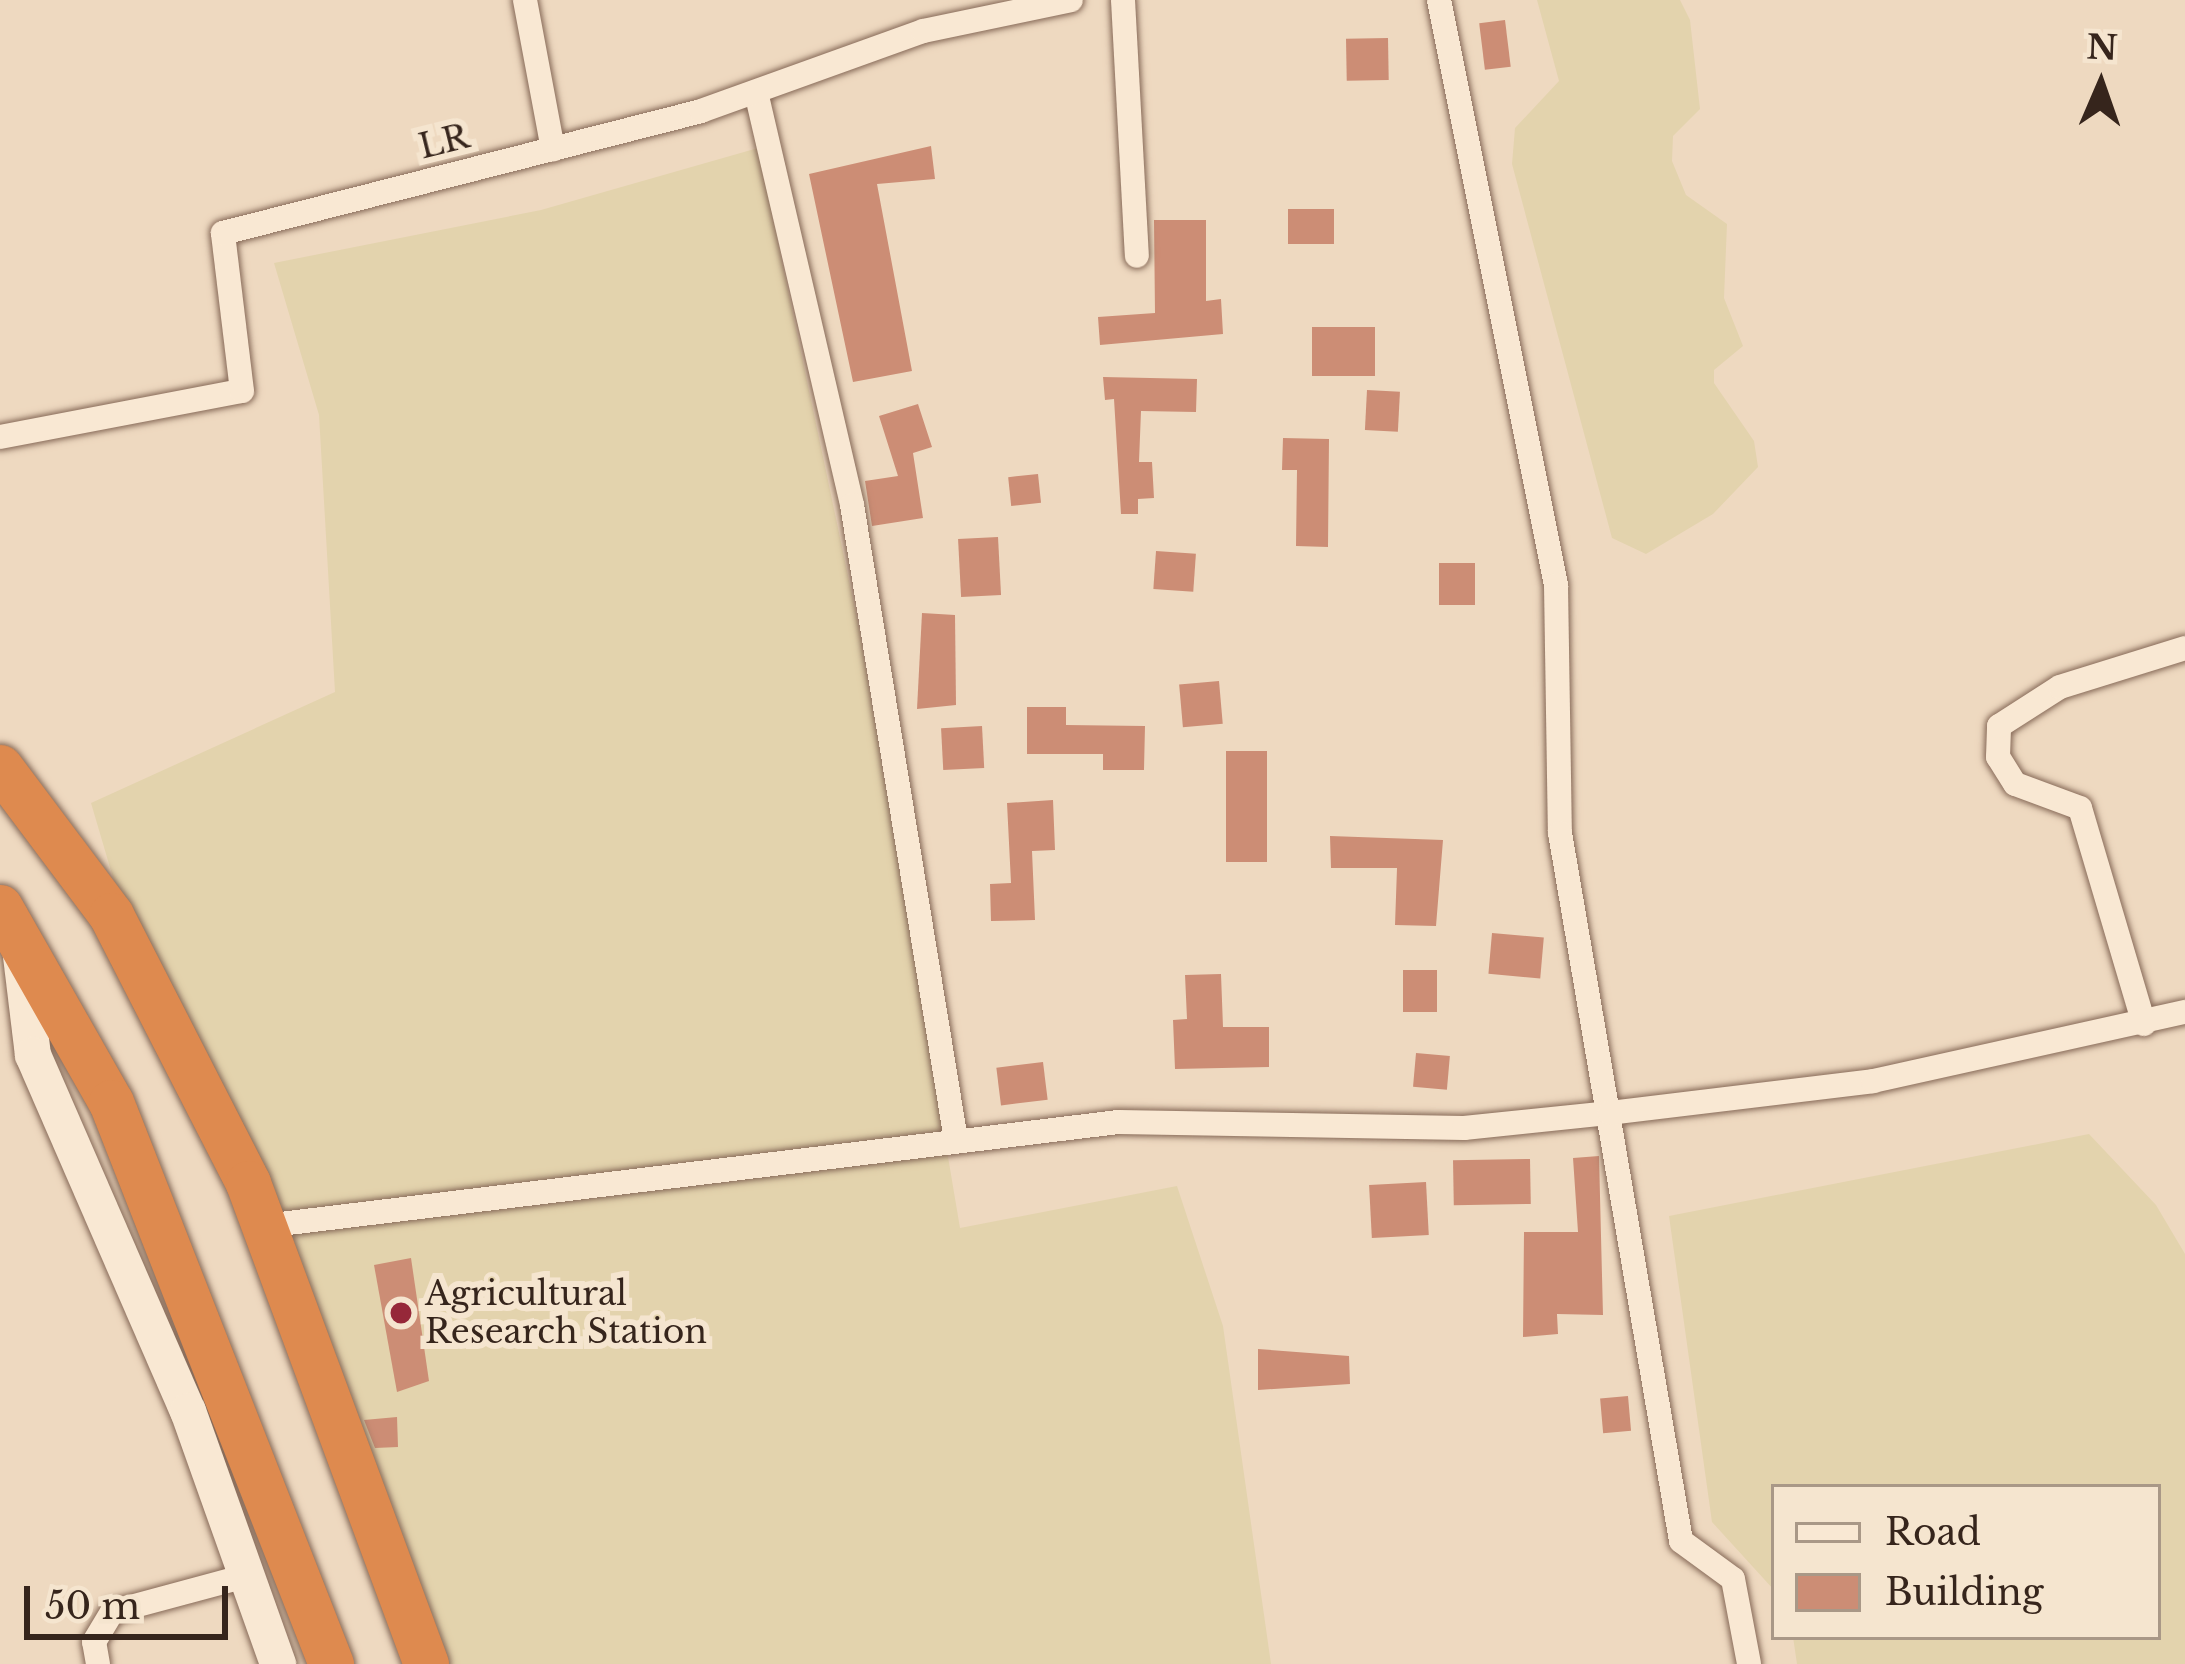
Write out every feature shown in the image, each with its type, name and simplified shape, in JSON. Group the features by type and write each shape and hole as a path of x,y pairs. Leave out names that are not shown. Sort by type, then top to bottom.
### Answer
{"highway":[{"path":"0,766 111,915 264,1226 426,1664"},
{"path":"9,922 110,1102 331,1664"}],"street":[{"path":"525,0 553,148"},
{"name":"LR","path":"0,437 242,392 223,233 756,92 923,31 1071,0"},
{"path":"1123,0 1137,256"},
{"path":"1439,0 1556,585 1560,833 1681,1541 1732,1579 1749,1664"},
{"path":"756,92 801,256 852,505 956,1140"},
{"path":"2144,1024 2080,808 2015,784 1998,757 1999,726 2060,687 2185,647"},
{"path":"9,922 33,1055 188,1411 278,1664"},
{"path":"264,1226 1119,1122 1464,1128 1608,1113 1873,1081 2185,1012"},
{"path":"98,1664 94,1642 112,1612 245,1576"}],"shaded area":[{"path":"1537,0 1680,0 1690,20 1700,109 1673,136 1672,161 1686,195 1727,224 1724,298 1743,346 1714,370 1714,383 1754,441 1758,467 1713,514 1646,554 1612,538 1512,164 1515,128 1559,81"},
{"path":"758,148 859,628 960,1228 1177,1186 1223,1326 1271,1664 432,1664 119,898 91,803 335,692 319,415 274,263 541,210"},
{"path":"2089,1134 2156,1205 2185,1254 2185,1664 1797,1664 1793,1640 2161,1640 2161,1484 1771,1484 1771,1587 1712,1522 1669,1216"}],"building":[{"path":"1505,20 1511,67 1485,70 1479,23"},
{"path":"1388,38 1389,80 1347,81 1346,39"},
{"path":"931,146 935,179 877,184 912,371 853,382 809,174"},
{"path":"1288,209 1334,209 1334,244 1288,244"},
{"path":"1154,220 1206,220 1206,301 1221,299 1223,334 1100,345 1098,317 1155,313"},
{"path":"1312,327 1375,327 1375,376 1312,376"},
{"path":"1103,377 1197,379 1196,412 1141,411 1139,462 1152,462 1154,498 1138,499 1138,514 1121,514 1114,399 1105,400"},
{"path":"1367,390 1400,392 1398,432 1365,430"},
{"path":"918,404 932,447 913,453 923,518 872,526 865,481 898,476 879,416"},
{"path":"1283,438 1329,439 1328,547 1296,546 1297,470 1282,470"},
{"path":"1038,474 1041,503 1011,506 1008,477"},
{"path":"998,537 1001,595 961,597 958,539"},
{"path":"1156,551 1196,554 1193,592 1153,589"},
{"path":"1439,563 1475,563 1475,605 1439,605"},
{"path":"922,613 955,615 956,705 917,709"},
{"path":"1219,681 1223,724 1183,727 1179,684"},
{"path":"1027,707 1066,707 1066,725 1145,726 1144,770 1103,770 1103,754 1027,754"},
{"path":"982,726 984,768 943,770 941,728"},
{"path":"1226,751 1267,751 1267,862 1226,862"},
{"path":"1053,800 1055,850 1032,851 1035,920 991,921 990,884 1011,883 1007,803"},
{"path":"1330,836 1443,840 1436,926 1395,925 1397,868 1331,868"},
{"path":"1492,933 1544,938 1540,978 1488,974"},
{"path":"1403,970 1437,970 1437,1012 1403,1012"},
{"path":"1221,974 1223,1027 1269,1027 1269,1067 1175,1069 1173,1020 1187,1019 1185,975"},
{"path":"1416,1053 1450,1056 1447,1090 1413,1087"},
{"path":"1043,1062 1048,1100 1001,1105 996,1068"},
{"path":"1599,1156 1603,1315 1557,1314 1558,1334 1523,1337 1524,1232 1578,1232 1573,1158"},
{"path":"1530,1159 1531,1204 1454,1205 1453,1160"},
{"path":"1426,1182 1429,1235 1372,1238 1369,1185"},
{"name":"Agricultural Research Station","path":"411,1258 429,1381 397,1392 374,1265"},
{"path":"1258,1349 1349,1356 1350,1384 1258,1390"},
{"path":"1628,1396 1631,1431 1603,1433 1600,1398"},
{"path":"397,1417 398,1447 375,1448 364,1420"}],"place":[{"name":"Agricultural Research Station","path":"401,1313"}]}
